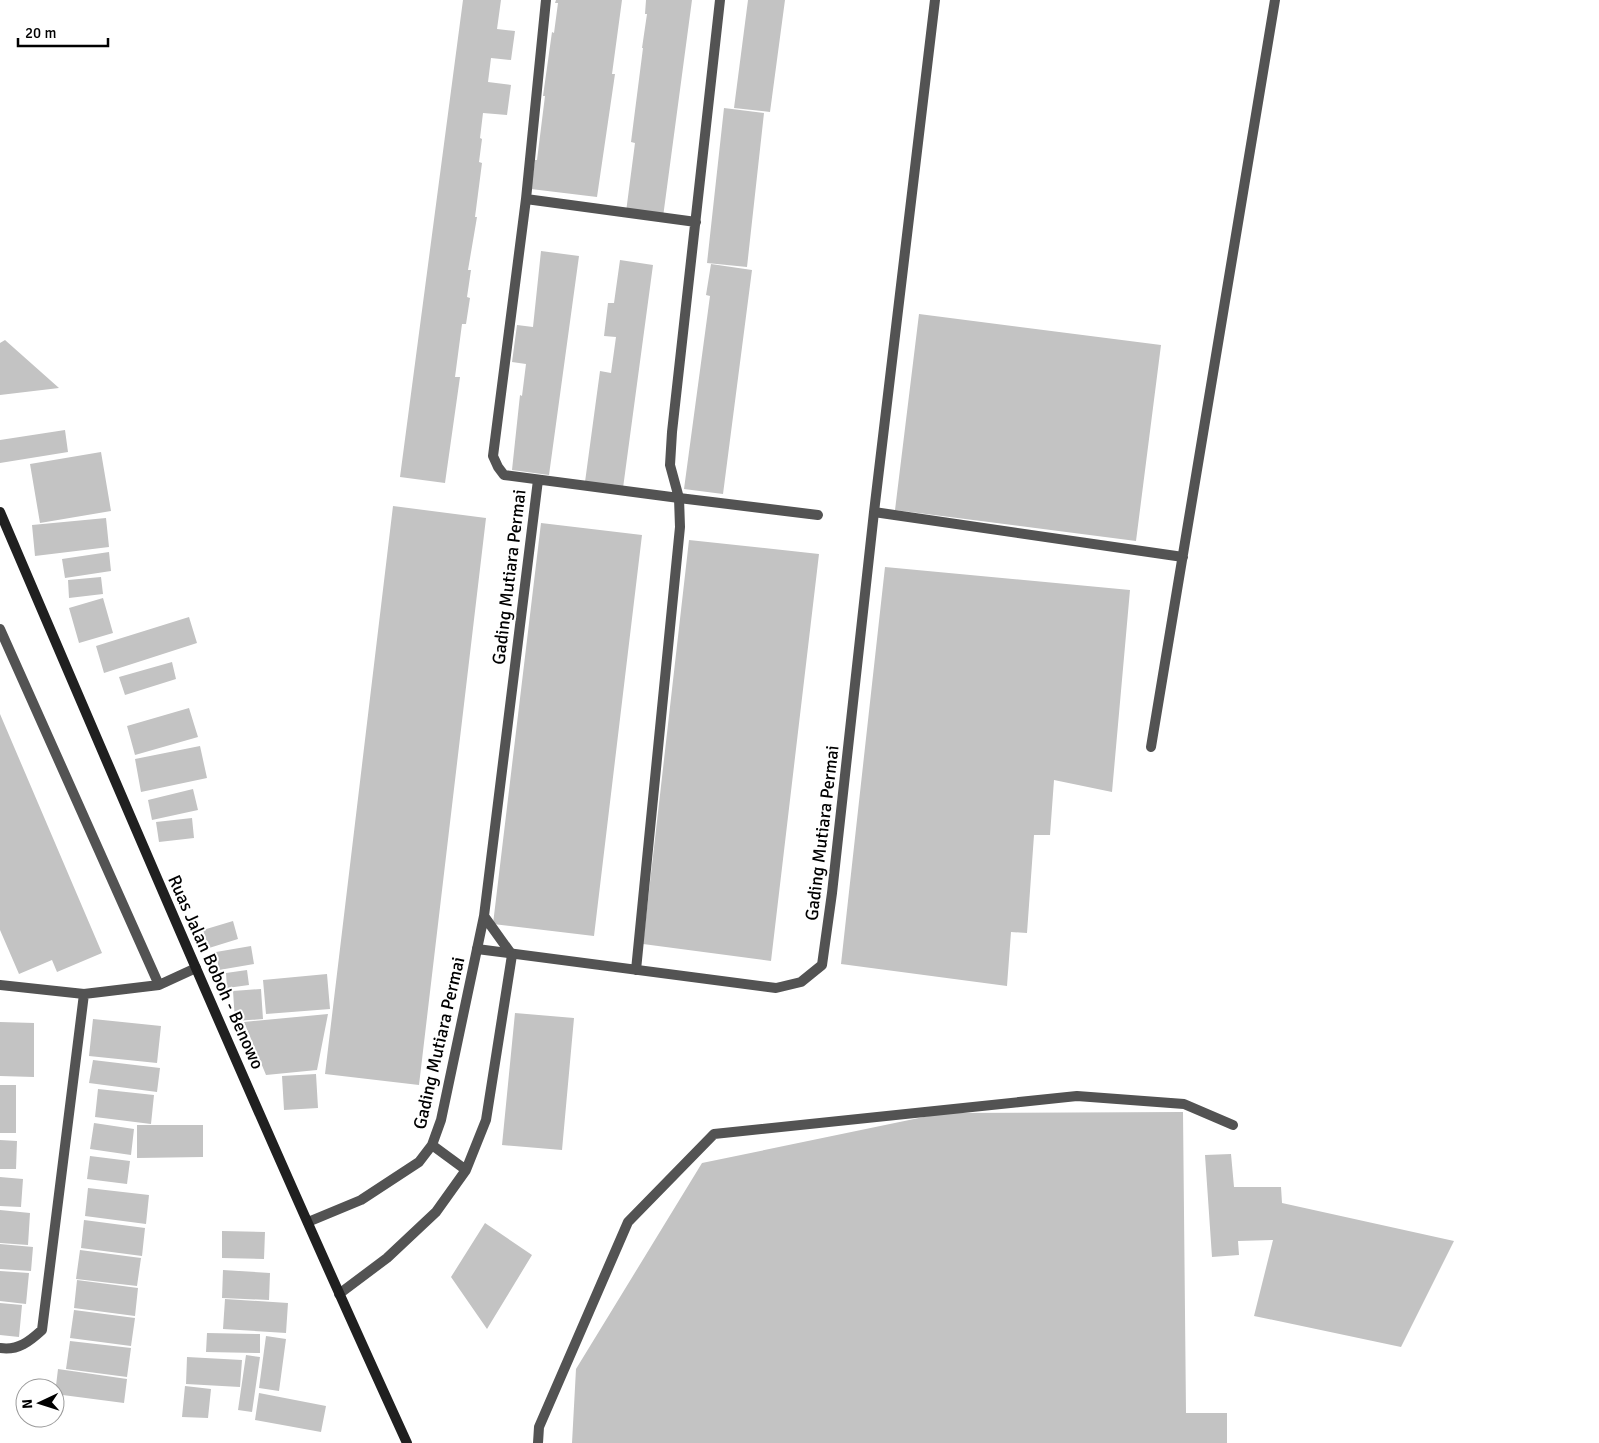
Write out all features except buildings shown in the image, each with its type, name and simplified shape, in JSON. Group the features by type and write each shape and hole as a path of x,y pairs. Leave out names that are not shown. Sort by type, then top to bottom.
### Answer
{"main road":[{"name":"Ruas Jalan Boboh - Benowo","path":"0,512 196,968 339,1294 407,1443"}],"street":[{"path":"546,0 526,199 493,456 498,467 504,475 818,515"},
{"path":"636,970 680,527 679,498 670,465 720,0"},
{"name":"Gading Mutiara Permai","path":"477,949 776,988 801,982 822,965 832,893 874,512 935,0"},
{"path":"1151,747 1276,0"},
{"path":"526,199 696,222"},
{"name":"Gading Mutiara Permai","path":"308,1222 361,1200 418,1162 432,1145 441,1120 484,916 538,480"},
{"path":"874,512 1183,557"},
{"path":"0,629 159,985"},
{"path":"339,1294 387,1258 436,1212 466,1170 486,1120 512,955 484,916"},
{"path":"0,985 84,994 159,985 196,968"},
{"path":"0,1348 7,1350 28,1344 42,1330 84,994"},
{"path":"538,1443 540,1426 628,1222 714,1134 1077,1096 1184,1104 1234,1125"},
{"path":"432,1145 466,1170"}]}
